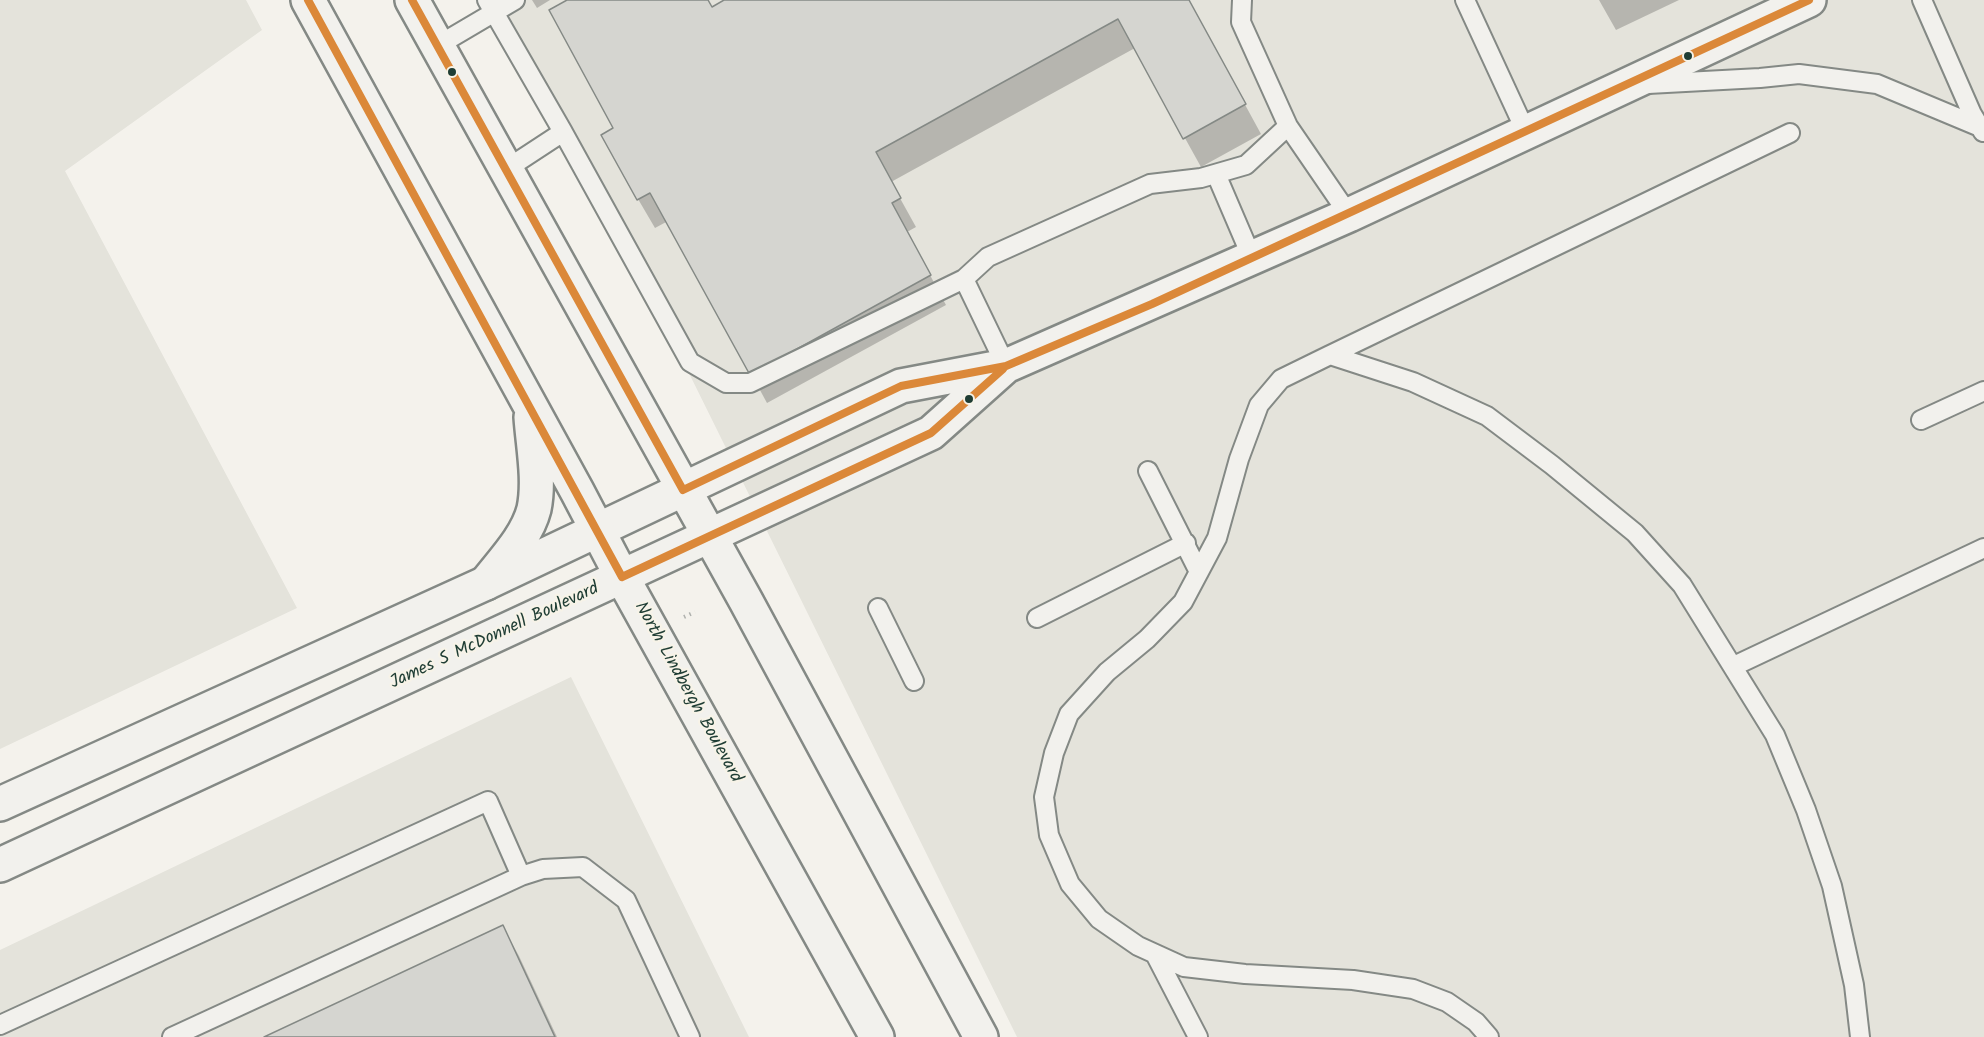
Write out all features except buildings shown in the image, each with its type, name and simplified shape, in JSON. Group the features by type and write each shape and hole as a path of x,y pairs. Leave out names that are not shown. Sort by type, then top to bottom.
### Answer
{"main road":[{"name":"North Lindbergh Boulevard","path":"308,0 622,577 877,1037"},
{"path":"412,0 928,934 981,1037"},
{"name":"James S McDonnell Boulevard","path":"0,804 486,583 901,386 1006,366 1349,215 1809,0"},
{"name":"James S McDonnell Boulevard","path":"0,865 931,433 1006,366"},
{"path":"486,583 518,541 534,511 536,476 529,403"}],"lane":[{"path":"437,46 490,6 515,0"},
{"path":"1242,0 1242,22 1288,126 1349,215"},
{"path":"1465,0 1526,132"},
{"path":"1922,0 1982,130"},
{"path":"490,6 563,132 690,362 726,383 750,383 964,279 988,257 1150,184 1201,178 1246,165 1288,126"},
{"path":"1629,85 1799,74 1877,84 1982,130"},
{"path":"505,170 563,132"},
{"path":"1489,1037 1476,1022 1447,1002 1413,989 1353,980 1245,974 1184,967 1138,946 1099,919 1070,884 1049,835 1044,797 1054,753 1069,714 1107,672 1147,639 1183,602 1217,538 1239,459 1259,405 1281,379 1790,133"},
{"path":"1216,174 1252,258"},
{"path":"964,279 1006,366"},
{"path":"1330,356 1413,382 1487,417 1552,465 1643,542 1682,585 1775,735 1809,819 1832,886 1854,985 1860,1037"},
{"path":"1921,420 1984,391"},
{"path":"1148,471 1186,543 1198,572"},
{"path":"1037,618 1186,543"},
{"path":"1734,666 1984,548"},
{"path":"878,608 914,681"},
{"path":"0,1025 488,801 521,876"},
{"path":"172,1037 521,876 543,869 583,867 626,900 690,1037"},
{"path":"1155,954 1198,1037"}],"path":[{"path":"684,617 695,612"}],"shaded area":[{"path":"0,0 246,0 262,30 65,171 297,608 0,749"},
{"path":"484,0 1984,0 1984,1037 1017,1037 681,357"},
{"path":"571,677 749,1037 0,1037 0,950"}],"transit line":[{"path":"308,0 622,577 931,433 1003,369"},
{"path":"412,0 683,490 901,386 1006,366 1152,304 1809,0"}]}
